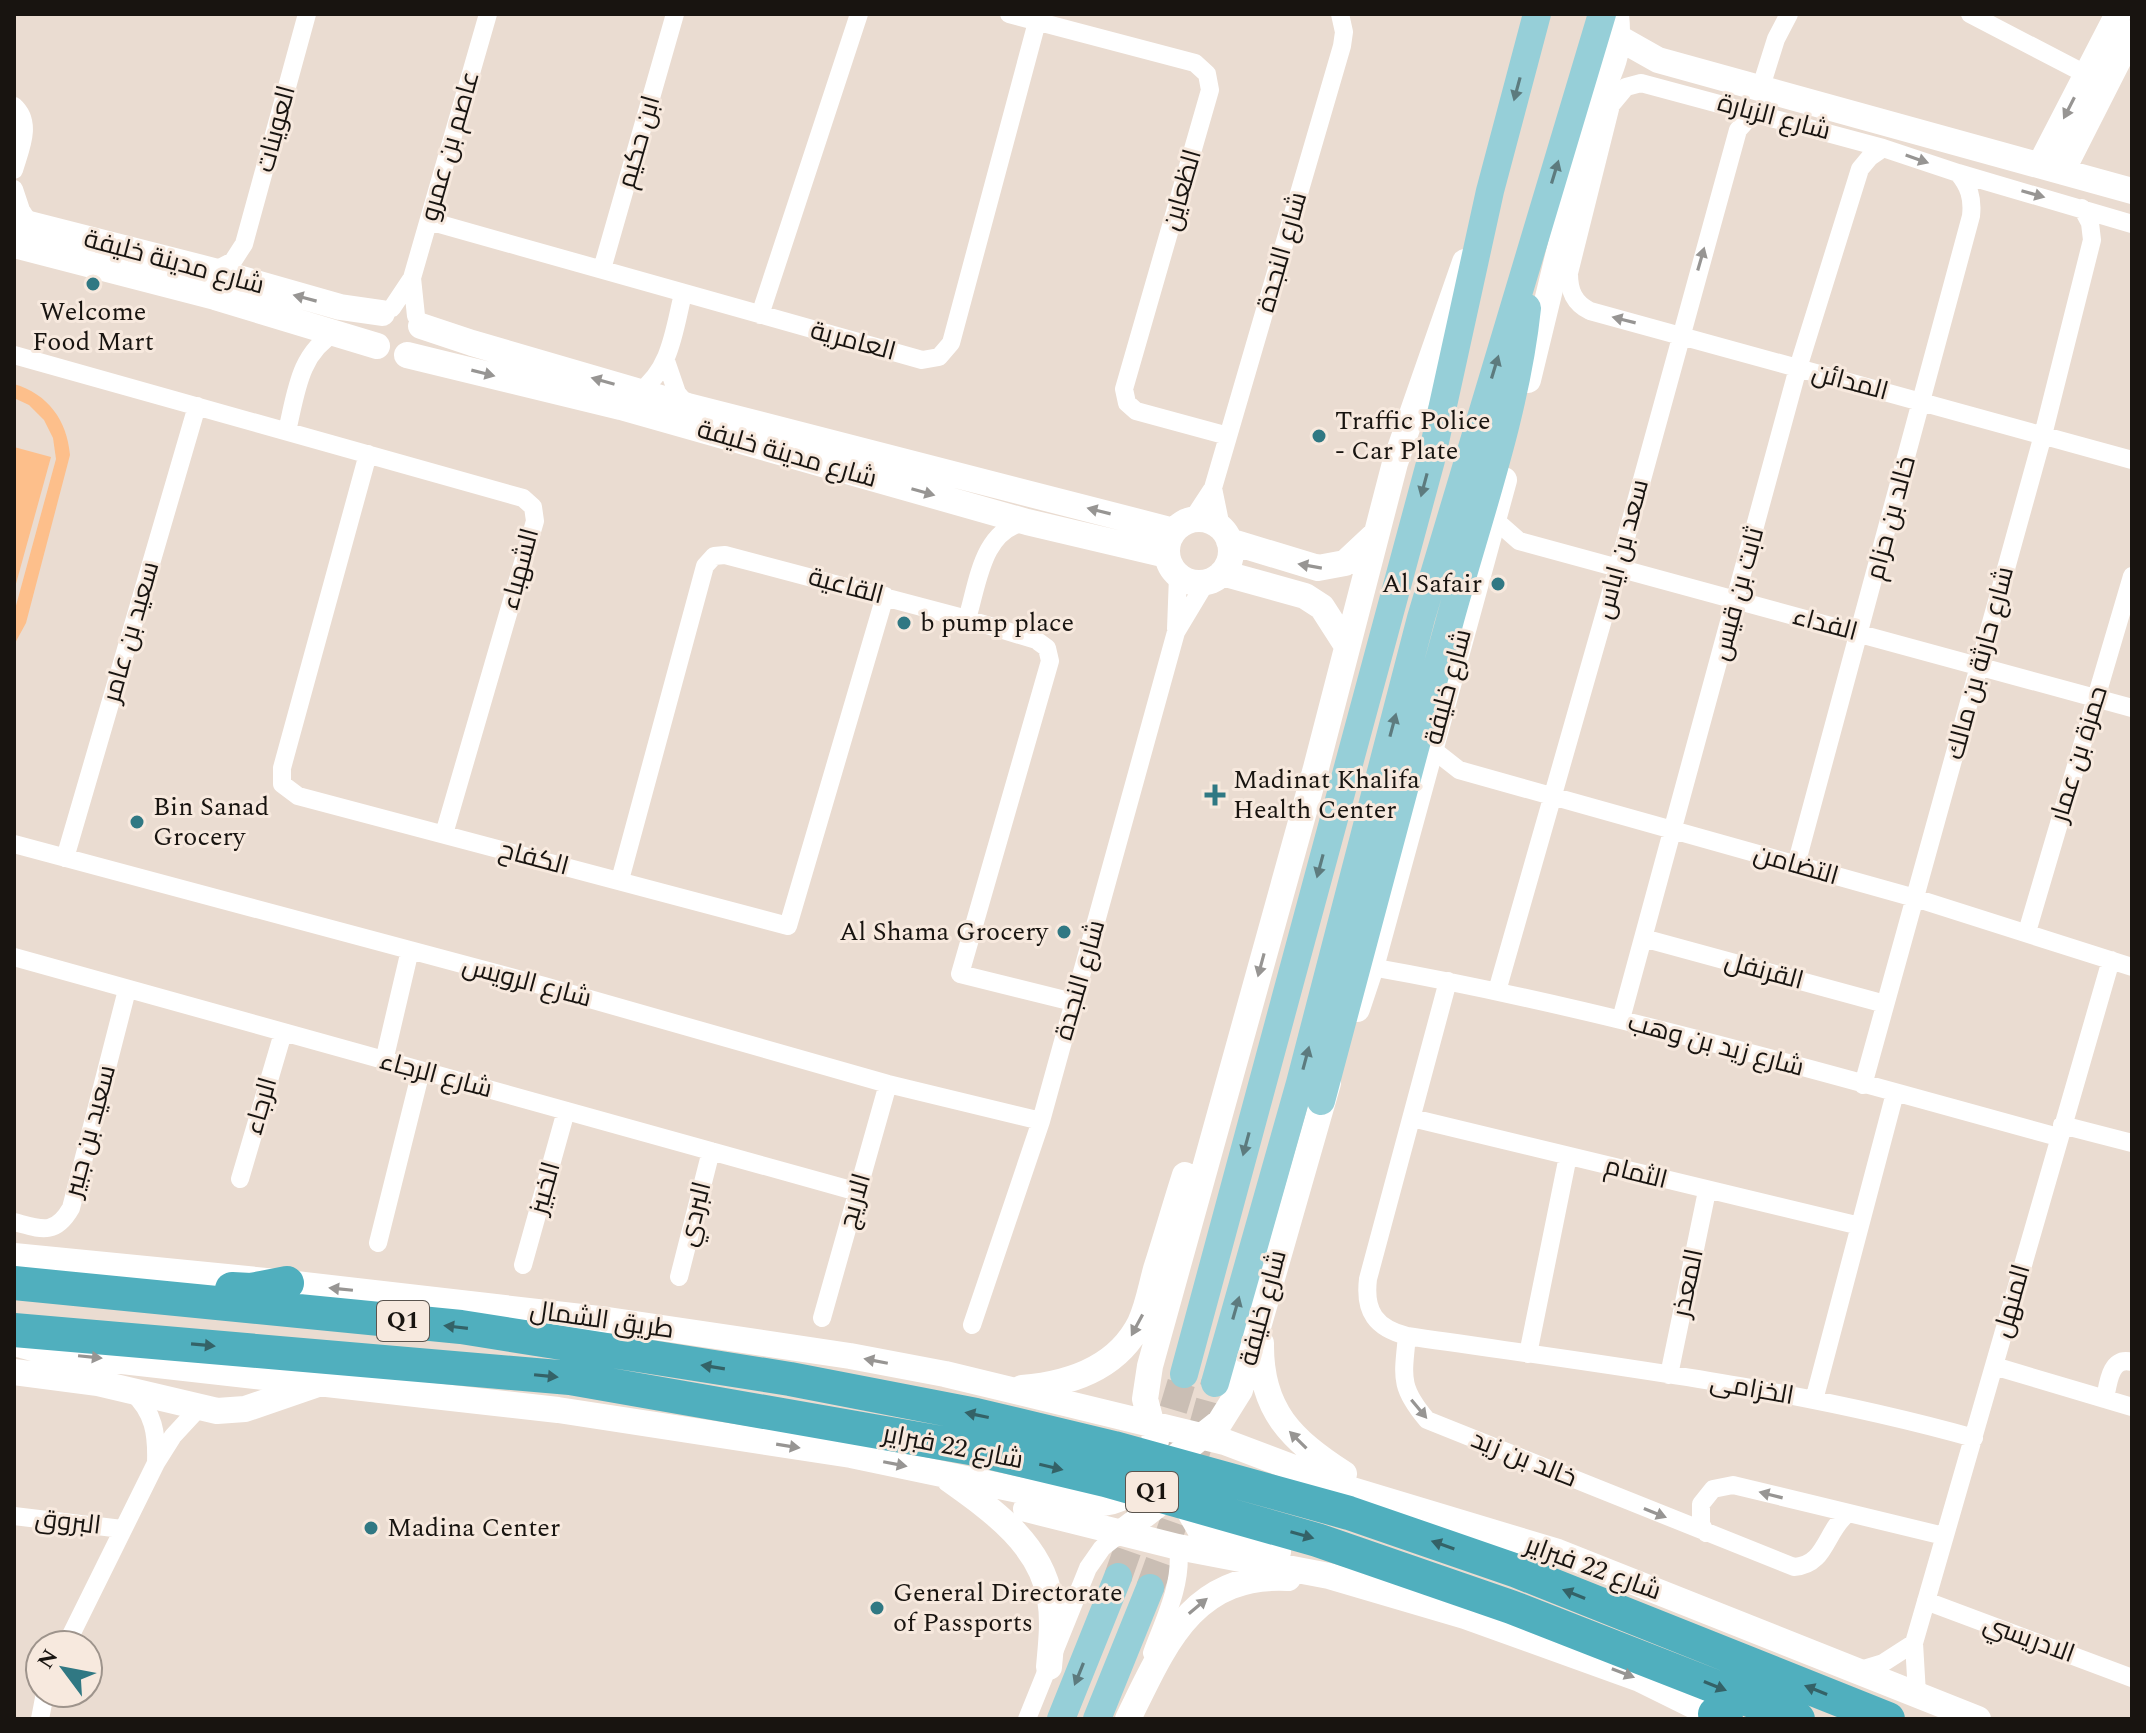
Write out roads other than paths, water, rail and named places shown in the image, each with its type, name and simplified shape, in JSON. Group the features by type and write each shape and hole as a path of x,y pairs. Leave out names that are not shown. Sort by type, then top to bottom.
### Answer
{"highway":[{"path":"14,1280 55,1277 251,1290 287,1283"},
{"name":"طريق الشمال","path":"14,1280 461,1327 790,1379"},
{"name":"شارع 22 فبراير","path":"15,1339 570,1378 970,1448 1105,1480 1317,1540 1511,1607 1798,1719"},
{"name":"شارع 22 فبراير","path":"790,1379 976,1415 1114,1448 1349,1513 1517,1571 1888,1719"}],"main road":[{"path":"1184,1374 1431,460 1490,191 1537,14"},
{"name":"شارع خليفة","path":"1215,1383 1300,1083 1421,618 1602,14"},
{"name":"شارع خليفة","path":"1205,1437 1220,1422 1240,1390 1321,1101 1371,967 1494,519 1593,112 1611,74 1617,26"},
{"name":"شارع الزبارة","path":"1617,26 1658,60 1757,101 2051,168 2132,191"},
{"path":"2051,168 2124,26"},
{"path":"1611,74 1658,60"},
{"path":"1157,1472 1145,1399 1150,1366 1395,463 1490,191"},
{"name":"شارع مدينة خليفة","path":"22,222 340,307 403,316 472,343 1178,545"},
{"name":"شارع مدينة خليفة","path":"14,245 215,297 377,346"},
{"path":"1321,1101 1498,451 1523,341 1533,247"},
{"path":"403,316 420,343 407,355 394,357 377,346 373,329 403,316"},
{"name":"شارع مدينة خليفة","path":"407,355 621,407 1144,552 1178,545"},
{"path":"1347,646 1322,607 1305,596 1214,578 1191,582 1178,545 1202,519 1225,534 1318,568 1345,563 1376,534"},
{"path":"1214,578 1229,562 1225,534"},
{"path":"1007,1390 1073,1379 1102,1365 1124,1346 1140,1322 1186,1172 1216,1124"},
{"name":"طريق الشمال","path":"14,1256 506,1307 761,1342 932,1371 1105,1415 1134,1443 1157,1472 1168,1497 1178,1547"},
{"path":"1262,1312 1261,1365 1264,1385 1279,1419 1307,1449 1386,1498"},
{"path":"15,1339 51,1353 558,1410 851,1455 1081,1503 1118,1501 1205,1437"},
{"path":"15,1339 32,1357 46,1365 98,1383 198,1409 245,1409 323,1382"},
{"path":"14,1372 98,1383"},
{"path":"1081,1503 1099,1486 1112,1460 1105,1415"},
{"name":"شارع 22 فبراير","path":"1105,1415 1205,1437 1352,1490 1558,1552 1978,1719"},
{"path":"1121,1533 1215,1464 1251,1452"},
{"path":"939,1472 971,1495 1021,1539 1045,1577 1051,1600 1049,1667"},
{"path":"1329,1576 1285,1555 1210,1527 1201,1514 1199,1497 1206,1483 1228,1472 1309,1488 1352,1490"},
{"path":"971,1495 1178,1547 1329,1576 1465,1616 1640,1679 1720,1717"},
{"path":"1168,1497 1213,1552"},
{"path":"1061,1719 1118,1577"},
{"path":"1127,1719 1177,1628 1199,1604 1218,1591 1258,1579 1282,1577 1320,1579 1363,1587"},
{"path":"1097,1719 1150,1588"}],"street":[{"name":"العوينات","path":"244,244 307,14"},
{"name":"عاصم بن عمرو","path":"403,316 488,14"},
{"name":"ابن حكيم","path":"602,269 675,14"},
{"path":"760,315 859,14"},
{"name":"الظعاين","path":"1009,14 1195,63 1207,74 1210,90 1124,389 1127,403 1136,411 1228,436"},
{"name":"شارع النجدة","path":"972,1325 1041,1121 1176,632 1178,545 1213,488 1342,46 1344,32 1340,14"},
{"name":"سعد بن اياس","path":"1497,991 1738,130 1757,101 1776,39 1789,14"},
{"path":"1970,14 2096,80"},
{"name":"العامرية","path":"429,221 922,360 939,357 951,343 1037,22"},
{"name":"شارع الزبارة","path":"1573,297 1569,273 1611,105 1626,87 1641,83 1757,101 1845,137 2124,221"},
{"path":"14,106 25,129 14,170"},
{"path":"1845,137 1856,151 1860,169"},
{"path":"1860,169 1883,148"},
{"name":"ثابت بن قيس","path":"1621,1019 1798,368 1860,169"},
{"name":"خالد بن حزام","path":"1796,865 1971,216 1969,188 1958,173"},
{"path":"14,189 22,222"},
{"path":"2082,208 2090,223 2092,240"},
{"path":"2092,240 2103,227 2124,221"},
{"name":"شارع حارثة بن مالك","path":"1863,1085 2043,435 2092,240"},
{"path":"214,271 233,261 244,244"},
{"path":"244,244 250,272 259,283"},
{"path":"639,392 650,384 666,361 683,294"},
{"name":"المدائن","path":"1573,297 1580,306 1590,311 2132,460"},
{"path":"292,321 301,343 303,367"},
{"path":"287,431 303,367 315,347 335,333"},
{"name":"الشهباء","path":"14,355 523,498 533,507 535,521 444,834"},
{"path":"666,361 677,393 688,406"},
{"name":"سعيد بن عامر","path":"65,858 197,406"},
{"name":"الكفاح","path":"368,454 282,768 282,784 298,796 788,926 885,596"},
{"name":"شارع النجدة","path":"1213,488 1225,534"},
{"path":"969,505 981,515 988,529 990,545"},
{"name":"الفداء","path":"1494,519 1519,541 2132,708"},
{"path":"967,619 990,545 999,533 1012,525 1027,522"},
{"path":"1485,553 1519,541"},
{"name":"القاعية","path":"620,880 705,566 714,556 725,555 885,596 1036,640 1047,648 1050,661 960,974 1073,1002"},
{"name":"حمزة بن عمار","path":"2027,932 2132,576"},
{"name":"شارع النجدة","path":"1176,632 1214,578"},
{"name":"التضامن","path":"1431,748 1459,770 1915,898 2132,967"},
{"path":"1422,782 1439,772 1459,770"},
{"name":"شارع الرويس","path":"14,844 410,950 888,1084 1041,1121"},
{"name":"القرنفل","path":"1643,938 1885,1004"},
{"path":"384,1061 410,950"},
{"name":"شارع الرجاء","path":"14,957 858,1192"},
{"name":"المنهل","path":"1917,1694 1914,1643 2111,960"},
{"name":"شارع زيد بن وهب","path":"1371,967 1621,1019 1895,1093 2060,1131 2132,1143"},
{"path":"1412,1118 1448,981"},
{"name":"سعيد بن جبير","path":"14,1222 41,1229 50,1228 59,1224 71,1208 127,990"},
{"name":"الرجاء","path":"240,1179 283,1033"},
{"path":"378,1243 421,1071"},
{"name":"الاريج","path":"822,1318 888,1084"},
{"path":"1814,1400 1895,1093"},
{"name":"الخبيز","path":"523,1265 566,1111"},
{"name":"الثمام","path":"1412,1118 1860,1226"},
{"name":"الخزامى","path":"1412,1118 1368,1279 1367,1296 1376,1320 1388,1330 1407,1336 1814,1400 1918,1422 1974,1438"},
{"name":"البردي","path":"679,1277 711,1151"},
{"path":"1528,1354 1568,1156"},
{"name":"المعذر","path":"1669,1375 1707,1191"},
{"name":"خالد بن زيد","path":"1407,1336 1405,1384 1410,1401 1427,1420 1706,1533 1784,1564 1804,1566 1820,1556 1833,1528 1847,1514"},
{"path":"2105,1399 2111,1371 2117,1363 2125,1360 2132,1362"},
{"path":"1994,1366 2132,1407"},
{"path":"132,1392 148,1408 152,1417 156,1463"},
{"name":"البروق","path":"74,1629 156,1463 173,1436 198,1409"},
{"path":"1706,1533 1701,1524 1701,1504 1706,1495 1723,1485 1733,1485 1944,1536"},
{"name":"البروق","path":"14,1516 122,1529"},
{"path":"1027,1719 1088,1568 1102,1548 1121,1533"},
{"path":"1127,1719 1172,1601 1179,1573 1178,1547"},
{"name":"الادريسي","path":"1926,1601 2131,1676"},
{"path":"1860,1670 1883,1663 1914,1643"}],"tunnel":[{"path":"1161,1450 1184,1374"},
{"path":"1150,1588 1187,1485 1215,1383"},
{"path":"1118,1577 1141,1512"}],"place":[{"name":"Welcome Food Mart","path":"93,284"},
{"name":"Traffic Police - Car Plate","path":"1319,436"},
{"name":"Al Safair","path":"1498,584"},
{"name":"b pump place","path":"904,623"},
{"name":"Madinat Khalifa Health Center","path":"1215,795"},
{"name":"Bin Sanad Grocery","path":"137,822"},
{"name":"Al Shama Grocery","path":"1064,932"},
{"name":"Madina Center","path":"371,1528"},
{"name":"General Directorate of Passports","path":"877,1608"}]}
